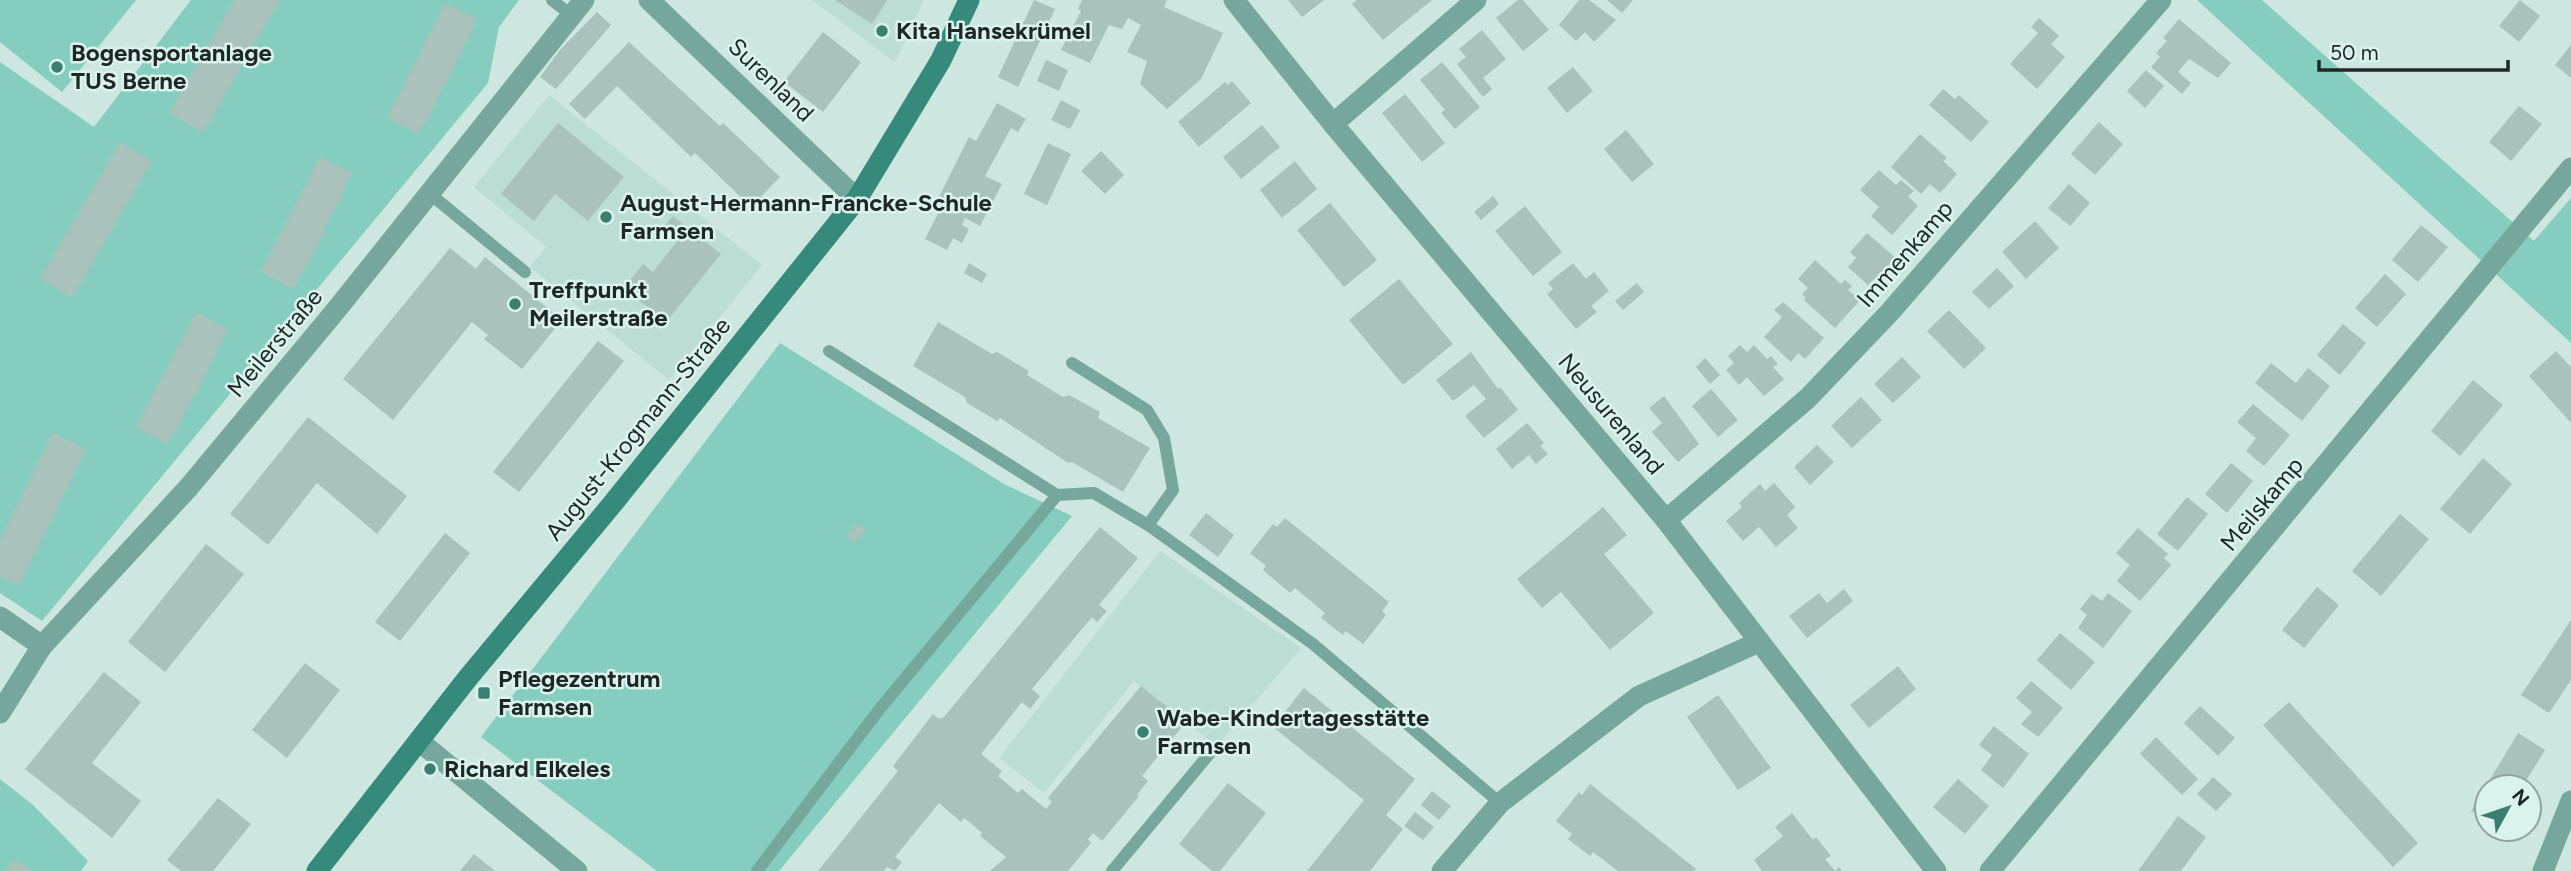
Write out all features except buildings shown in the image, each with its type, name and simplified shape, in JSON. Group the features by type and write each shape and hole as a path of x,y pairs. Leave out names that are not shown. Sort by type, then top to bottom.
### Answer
{"main road":[{"name":"August-Krogmann-Straße","path":"317,871 857,199 941,60 969,0"}],"street":[{"name":"Surenland","path":"649,0 857,199"},
{"name":"Neusurenland","path":"1234,0 1332,124 1666,520 1936,871"},
{"path":"1332,124 1476,0"},
{"name":"Immenkamp","path":"1666,520 1808,398 1835,370 1890,312 2161,0"},
{"name":"Meilerstraße","path":"0,713 42,646 183,495 577,7"},
{"name":"Meilskamp","path":"1990,871 2571,168"},
{"path":"0,617 42,646"},
{"path":"1442,871 1500,803 1639,696 1759,642"},
{"path":"419,741 577,871"},
{"path":"2543,871 2571,801"}],"lane":[{"path":"552,0 577,7"},
{"path":"429,193 525,272"},
{"path":"829,351 1057,495 1094,493 1148,525 1313,644 1500,803"},
{"path":"1072,363 1147,410 1164,438 1173,490 1148,525"},
{"path":"757,871 878,711 1057,495"},
{"path":"1112,871 1210,753"}],"shaded area":[{"name":"Kita Hansekrümel","path":"812,0 924,0 895,62"},
{"name":"August-Hermann-Francke-Schule Farmsen","path":"549,95 762,265 669,380 530,267 546,247 474,187"},
{"path":"1160,551 1301,648 1217,746 1134,681 1044,793 999,758"}],"green space":[{"name":"Bogensportanlage TUS Berne","path":"0,0 136,0 62,92 0,42"},
{"path":"191,0 519,0 499,27 488,83 42,621 0,593 0,62 94,127"},
{"path":"2197,0 2262,0 2534,241 2571,198 2571,343"},
{"path":"780,343 1004,484 1072,516 779,871 657,871 481,737"},
{"path":"0,779 33,805 88,861 81,871 0,871"}],"place":[{"name":"Kita Hansekrümel","path":"882,31"},
{"name":"Bogensportanlage TUS Berne","path":"57,67"},
{"name":"August-Hermann-Francke-Schule Farmsen","path":"606,217"},
{"name":"Treffpunkt Meilerstraße","path":"515,304"},
{"name":"Pflegezentrum Farmsen","path":"484,693"},
{"name":"Wabe-Kindertagesstätte Farmsen","path":"1143,732"},
{"name":"Richard Elkeles","path":"430,769"}]}
